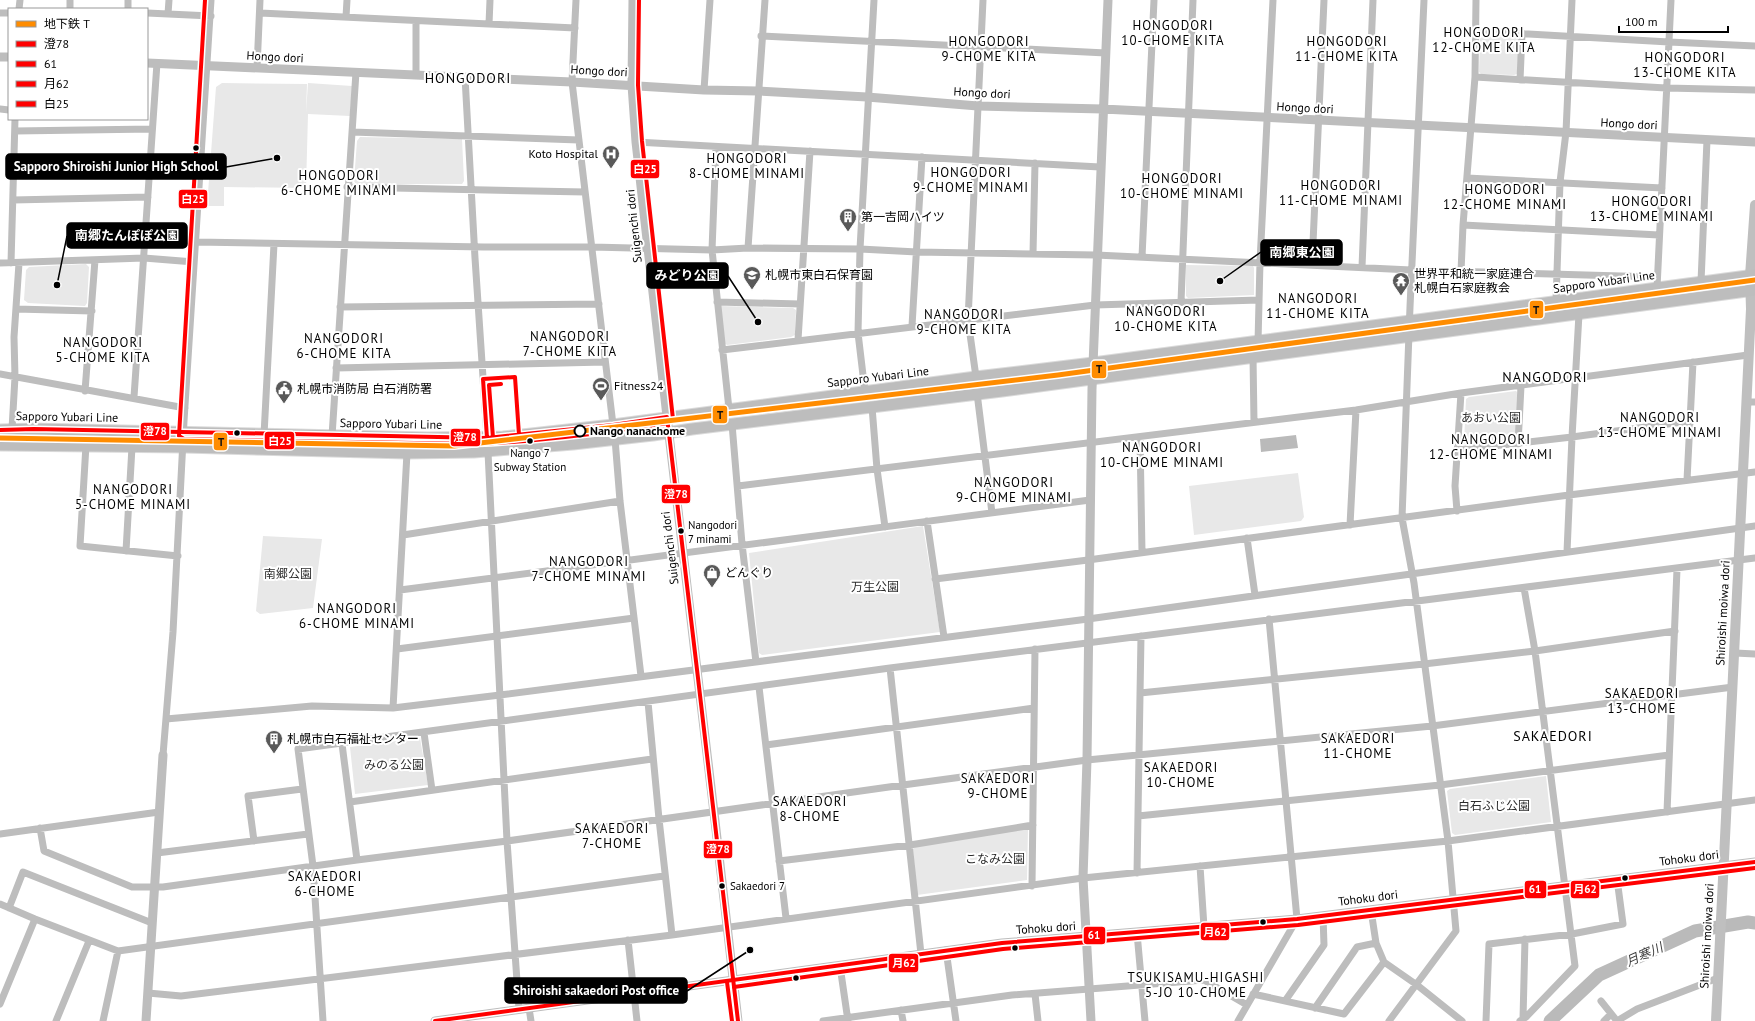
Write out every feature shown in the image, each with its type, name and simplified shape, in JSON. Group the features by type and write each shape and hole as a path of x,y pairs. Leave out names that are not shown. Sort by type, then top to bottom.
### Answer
{"main road":[{"name":"Shiroishi moiwa dori","path":"1716,1021 1735,653 1739,528 1751,402 1748,355 1753,275 1755,206"},
{"name":"Sapporo Yubari Line","path":"0,430 487,438 613,425 976,377 1258,342 1753,275"},
{"path":"0,445 86,445 407,453 488,452 615,439 872,407 1409,337 1752,290"}],"street":[{"path":"168,14 169,0"},
{"path":"146,1021 159,812 178,556 185,408 208,66 211,0"},
{"path":"257,68 260,0"},
{"path":"346,17 347,0"},
{"path":"489,24 490,0"},
{"path":"576,0 572,82 613,425"},
{"name":"Suigenchi dori","path":"633,0 632,85 636,142 668,432 738,1021"},
{"path":"704,90 710,0"},
{"path":"748,248 761,36 765,0"},
{"path":"865,392 858,333 860,249 867,97 874,0"},
{"path":"976,377 968,320 983,0"},
{"path":"1091,1021 1085,937 1083,878 1087,760 1088,560 1096,255 1108,0"},
{"path":"1142,257 1150,113 1154,0"},
{"path":"1181,302 1193,0"},
{"path":"1258,342 1260,262 1273,0"},
{"path":"1312,265 1324,0"},
{"path":"1362,268 1373,0"},
{"path":"1389,1021 1456,931 1448,841 1414,583 1402,518 1411,270 1424,0"},
{"path":"1462,272 1463,225 1475,77 1476,0"},
{"path":"1556,302 1560,182 1566,132 1572,0"},
{"path":"1657,288 1671,0"},
{"path":"148,13 211,16"},
{"path":"260,13 574,28"},
{"path":"416,20 416,75"},
{"path":"1476,31 1755,46"},
{"path":"1520,80 1522,33"},
{"path":"761,36 1106,53"},
{"name":"Hongo dori","path":"148,63 572,82 704,90 758,91 867,97 978,106 1103,109 1150,113 1755,142"},
{"path":"134,397 157,63"},
{"path":"332,436 343,245 356,72"},
{"path":"465,77 474,247 492,520 498,637 499,704 507,841 515,954 524,1008 531,1021"},
{"path":"1475,77 1666,88 1755,90"},
{"path":"12,429 15,377 14,337 16,309 13,200 15,120"},
{"path":"15,131 152,129"},
{"path":"352,132 579,140"},
{"path":"1701,282 1707,140"},
{"path":"636,142 1100,167"},
{"path":"716,147 712,250 729,410"},
{"path":"798,340 810,151"},
{"path":"912,326 922,157"},
{"path":"1033,254 1035,163"},
{"path":"1467,178 1662,188"},
{"path":"347,187 471,191 585,192"},
{"path":"13,200 148,197"},
{"path":"1463,225 1659,235"},
{"path":"196,242 712,250 748,248 860,249 917,252 1096,255 1411,270 1657,277"},
{"path":"264,435 274,244"},
{"path":"0,263 144,258 194,262"},
{"path":"85,390 95,260"},
{"path":"722,350 1095,305 1259,300"},
{"path":"717,302 800,304"},
{"path":"340,307 478,304 599,304"},
{"path":"16,309 92,311"},
{"path":"1567,552 1579,314"},
{"path":"738,486 1356,410 1461,393 1748,355"},
{"path":"1253,357 1254,422"},
{"path":"336,368 482,366 605,362"},
{"path":"1687,480 1693,362"},
{"path":"0,374 85,390 134,397 185,408"},
{"path":"1518,444 1521,386"},
{"path":"976,393 992,513"},
{"path":"1457,511 1455,486 1461,393"},
{"path":"872,407 877,469 885,527"},
{"path":"1350,525 1356,410"},
{"path":"1458,450 1518,444 1690,422"},
{"path":"732,424 742,544 756,662"},
{"path":"1140,437 1142,552"},
{"path":"615,439 620,501 641,676"},
{"path":"86,445 80,546 178,556"},
{"path":"126,551 132,446"},
{"path":"393,708 407,453"},
{"path":"935,579 1088,560 1569,495 1755,472"},
{"path":"400,590 627,558 885,527 1090,500"},
{"path":"403,535 620,501"},
{"path":"927,521 944,637"},
{"path":"166,720 312,706 393,708 641,676 697,674 756,662 944,637 1088,623 1255,595 1755,526"},
{"path":"1247,538 1255,595"},
{"path":"323,1021 319,979 313,866 298,750 1088,641 1141,636 1755,558"},
{"path":"1667,812 1677,569"},
{"path":"1522,1020 1575,966 1535,651 1524,588"},
{"path":"397,649 498,637 634,618"},
{"path":"1240,1020 1246,1005 1298,919 1269,619"},
{"path":"1140,693 1424,664 1535,651 1675,631"},
{"path":"1137,873 1141,636"},
{"path":"1032,886 1036,649"},
{"path":"1735,653 1755,654"},
{"path":"890,668 910,845 914,902 921,954"},
{"path":"40,828 44,851 132,887 154,887 507,841 1087,760 1432,726 1733,686"},
{"path":"759,687 774,803 786,918"},
{"path":"648,702 664,876 672,935"},
{"path":"766,745 1034,708"},
{"path":"424,733 432,790"},
{"path":"342,744 358,860"},
{"path":"1138,816 1440,785 1669,755"},
{"path":"350,802 652,758"},
{"path":"254,841 248,796 302,790"},
{"path":"148,993 181,996 672,935 1083,878 1448,841 1755,800"},
{"path":"0,834 159,812"},
{"path":"779,861 910,845 1033,825"},
{"path":"157,853 308,834"},
{"name":"Tohoku dori","path":"435,1021 1002,943 1298,919 1755,862"},
{"path":"1200,866 1204,927"},
{"path":"9,908 23,872 152,924"},
{"path":"0,904 89,941 118,951 664,876"},
{"path":"1486,1021 1489,944 1572,934 1623,924 1617,879"},
{"path":"1371,910 1376,943 1384,962 1417,985 1462,1021"},
{"path":"1285,1001 1324,945 1323,916"},
{"path":"0,1004 35,919"},
{"path":"1137,933 1145,1021"},
{"path":"1522,1020 1525,939"},
{"path":"628,940 637,1021"},
{"path":"56,1021 89,941"},
{"path":"1315,1008 1357,947 1376,943"},
{"path":"946,950 956,1021"},
{"path":"103,1021 118,951"},
{"path":"1253,994 1344,1014 1384,962"},
{"path":"840,966 848,1019"},
{"path":"1601,1000 1617,1021 1637,1009 1718,978"},
{"path":"823,1021 848,1019 953,1002 1204,980 1246,1005"},
{"path":"1035,994 1038,1021"},
{"path":"901,1010 903,1021"},
{"path":"1604,1021 1611,1014"}],"green space":[{"path":"1482,36 1517,37 1519,40 1517,74 1481,74 1479,72 1480,38"},
{"path":"222,83 307,84 306,113 308,83 352,86 350,116 308,114 306,188 224,187 224,206 207,206 216,87"},
{"path":"360,137 462,139 464,181 462,184 356,184 354,181 357,141"},
{"path":"86,264 89,267 87,303 85,306 28,303 24,300 26,270 29,267"},
{"path":"1186,265 1253,266 1254,295 1188,298 1186,296"},
{"path":"720,306 793,308 796,310 795,335 791,337 727,345 723,342"},
{"name":"あおい公園","path":"1516,391 1516,436 1513,439 1466,446 1464,443 1466,399 1469,397"},
{"path":"1298,473 1304,517 1301,521 1194,535 1189,486"},
{"name":"万生公園","path":"923,526 940,632 762,655 759,653 749,553"},
{"name":"南郷公園","path":"263,536 322,539 313,608 260,614 256,611"},
{"name":"みのる公園","path":"420,738 428,785 355,794 350,747"},
{"name":"白石ふじ公園","path":"1546,776 1551,822 1455,835 1452,833 1447,791 1450,789"},
{"name":"こなみ公園","path":"1024,828 1028,829 1027,880 917,895 913,849 915,847"}],"shaded area":[{"path":"1296,435 1298,448 1261,452 1260,439"}],"waterway":[{"name":"月寒川","path":"1550,1021 1599,975 1695,931 1748,922 1755,923"}],"metro line":[{"name":"T","path":"0,438 454,446 1058,375 1755,280"}],"transit line":[{"name":"白25","path":"205,0 179,436 184,439 473,444 595,434 668,423 673,419 642,141 638,85 639,0"},
{"name":"澄78","path":"487,438 483,379 515,377 519,435"},
{"name":"白25","path":"493,438 489,385 501,384"},
{"name":"澄78","path":"0,430 34,429 487,438 613,425 667,417 698,678"},
{"name":"澄78","path":"698,678 738,1021"},
{"name":"61","path":"435,1021 1002,943 1297,919 1755,862"},
{"name":"月62","path":"734,987 1003,949 1298,925 1755,868"},
{"name":"月62","path":"727,982 732,1021"}],"place":[{"name":"Sapporo Shiroishi Junior High School","path":"277,158"},
{"name":"Koto Hospital","path":"611,169"},
{"name":"第一吉岡ハイツ","path":"848,232"},
{"name":"南郷東公園","path":"1220,281"},
{"name":"南郷たんぽぽ公園","path":"57,285"},
{"name":"札幌市東白石保育園","path":"752,290"},
{"name":"世界平和統一家庭連合 札幌白石家庭教会","path":"1401,296"},
{"name":"みどり公園","path":"758,322"},
{"name":"Fitness24","path":"601,401"},
{"name":"札幌市消防局 白石消防署","path":"284,404"},
{"name":"Nango nanachome","path":"580,431"},
{"name":"Nango 7 Subway Station","path":"530,441"},
{"name":"Nangodori 7 minami","path":"681,531"},
{"name":"どんぐり","path":"712,588"},
{"name":"札幌市白石福祉センター","path":"274,754"},
{"name":"Sakaedori 7","path":"722,886"},
{"name":"Shiroishi sakaedori Post office","path":"750,950"}],"district":[{"name":"HONGODORI 10-CHOME KITA","path":"1173,32"},
{"name":"HONGODORI 12-CHOME KITA","path":"1484,40"},
{"name":"HONGODORI 9-CHOME KITA","path":"989,48"},
{"name":"HONGODORI 11-CHOME KITA","path":"1347,48"},
{"name":"HONGODORI 13-CHOME KITA","path":"1685,64"},
{"name":"HONGODORI","path":"468,78"},
{"name":"HONGODORI 8-CHOME MINAMI","path":"747,166"},
{"name":"HONGODORI 9-CHOME MINAMI","path":"971,180"},
{"name":"HONGODORI 6-CHOME MINAMI","path":"339,182"},
{"name":"HONGODORI 10-CHOME MINAMI","path":"1182,186"},
{"name":"HONGODORI 11-CHOME MINAMI","path":"1341,192"},
{"name":"HONGODORI 12-CHOME MINAMI","path":"1505,196"},
{"name":"HONGODORI 13-CHOME MINAMI","path":"1652,208"},
{"name":"NANGODORI 11-CHOME KITA","path":"1318,306"},
{"name":"NANGODORI 10-CHOME KITA","path":"1166,318"},
{"name":"NANGODORI 9-CHOME KITA","path":"964,322"},
{"name":"NANGODORI 7-CHOME KITA","path":"570,344"},
{"name":"NANGODORI 6-CHOME KITA","path":"344,346"},
{"name":"NANGODORI 5-CHOME KITA","path":"103,350"},
{"name":"NANGODORI","path":"1545,377"},
{"name":"NANGODORI 13-CHOME MINAMI","path":"1660,424"},
{"name":"NANGODORI 12-CHOME MINAMI","path":"1491,446"},
{"name":"NANGODORI 10-CHOME MINAMI","path":"1162,454"},
{"name":"NANGODORI 9-CHOME MINAMI","path":"1014,490"},
{"name":"NANGODORI 5-CHOME MINAMI","path":"133,496"},
{"name":"NANGODORI 7-CHOME MINAMI","path":"589,568"},
{"name":"NANGODORI 6-CHOME MINAMI","path":"357,616"},
{"name":"SAKAEDORI 13-CHOME","path":"1642,700"},
{"name":"SAKAEDORI","path":"1553,736"},
{"name":"SAKAEDORI 11-CHOME","path":"1358,746"},
{"name":"SAKAEDORI 10-CHOME","path":"1181,774"},
{"name":"SAKAEDORI 9-CHOME","path":"998,786"},
{"name":"SAKAEDORI 8-CHOME","path":"810,808"},
{"name":"SAKAEDORI 7-CHOME","path":"612,836"},
{"name":"SAKAEDORI 6-CHOME","path":"325,884"},
{"name":"TSUKISAMU-HIGASHI 5-JO 10-CHOME","path":"1196,984"}]}
